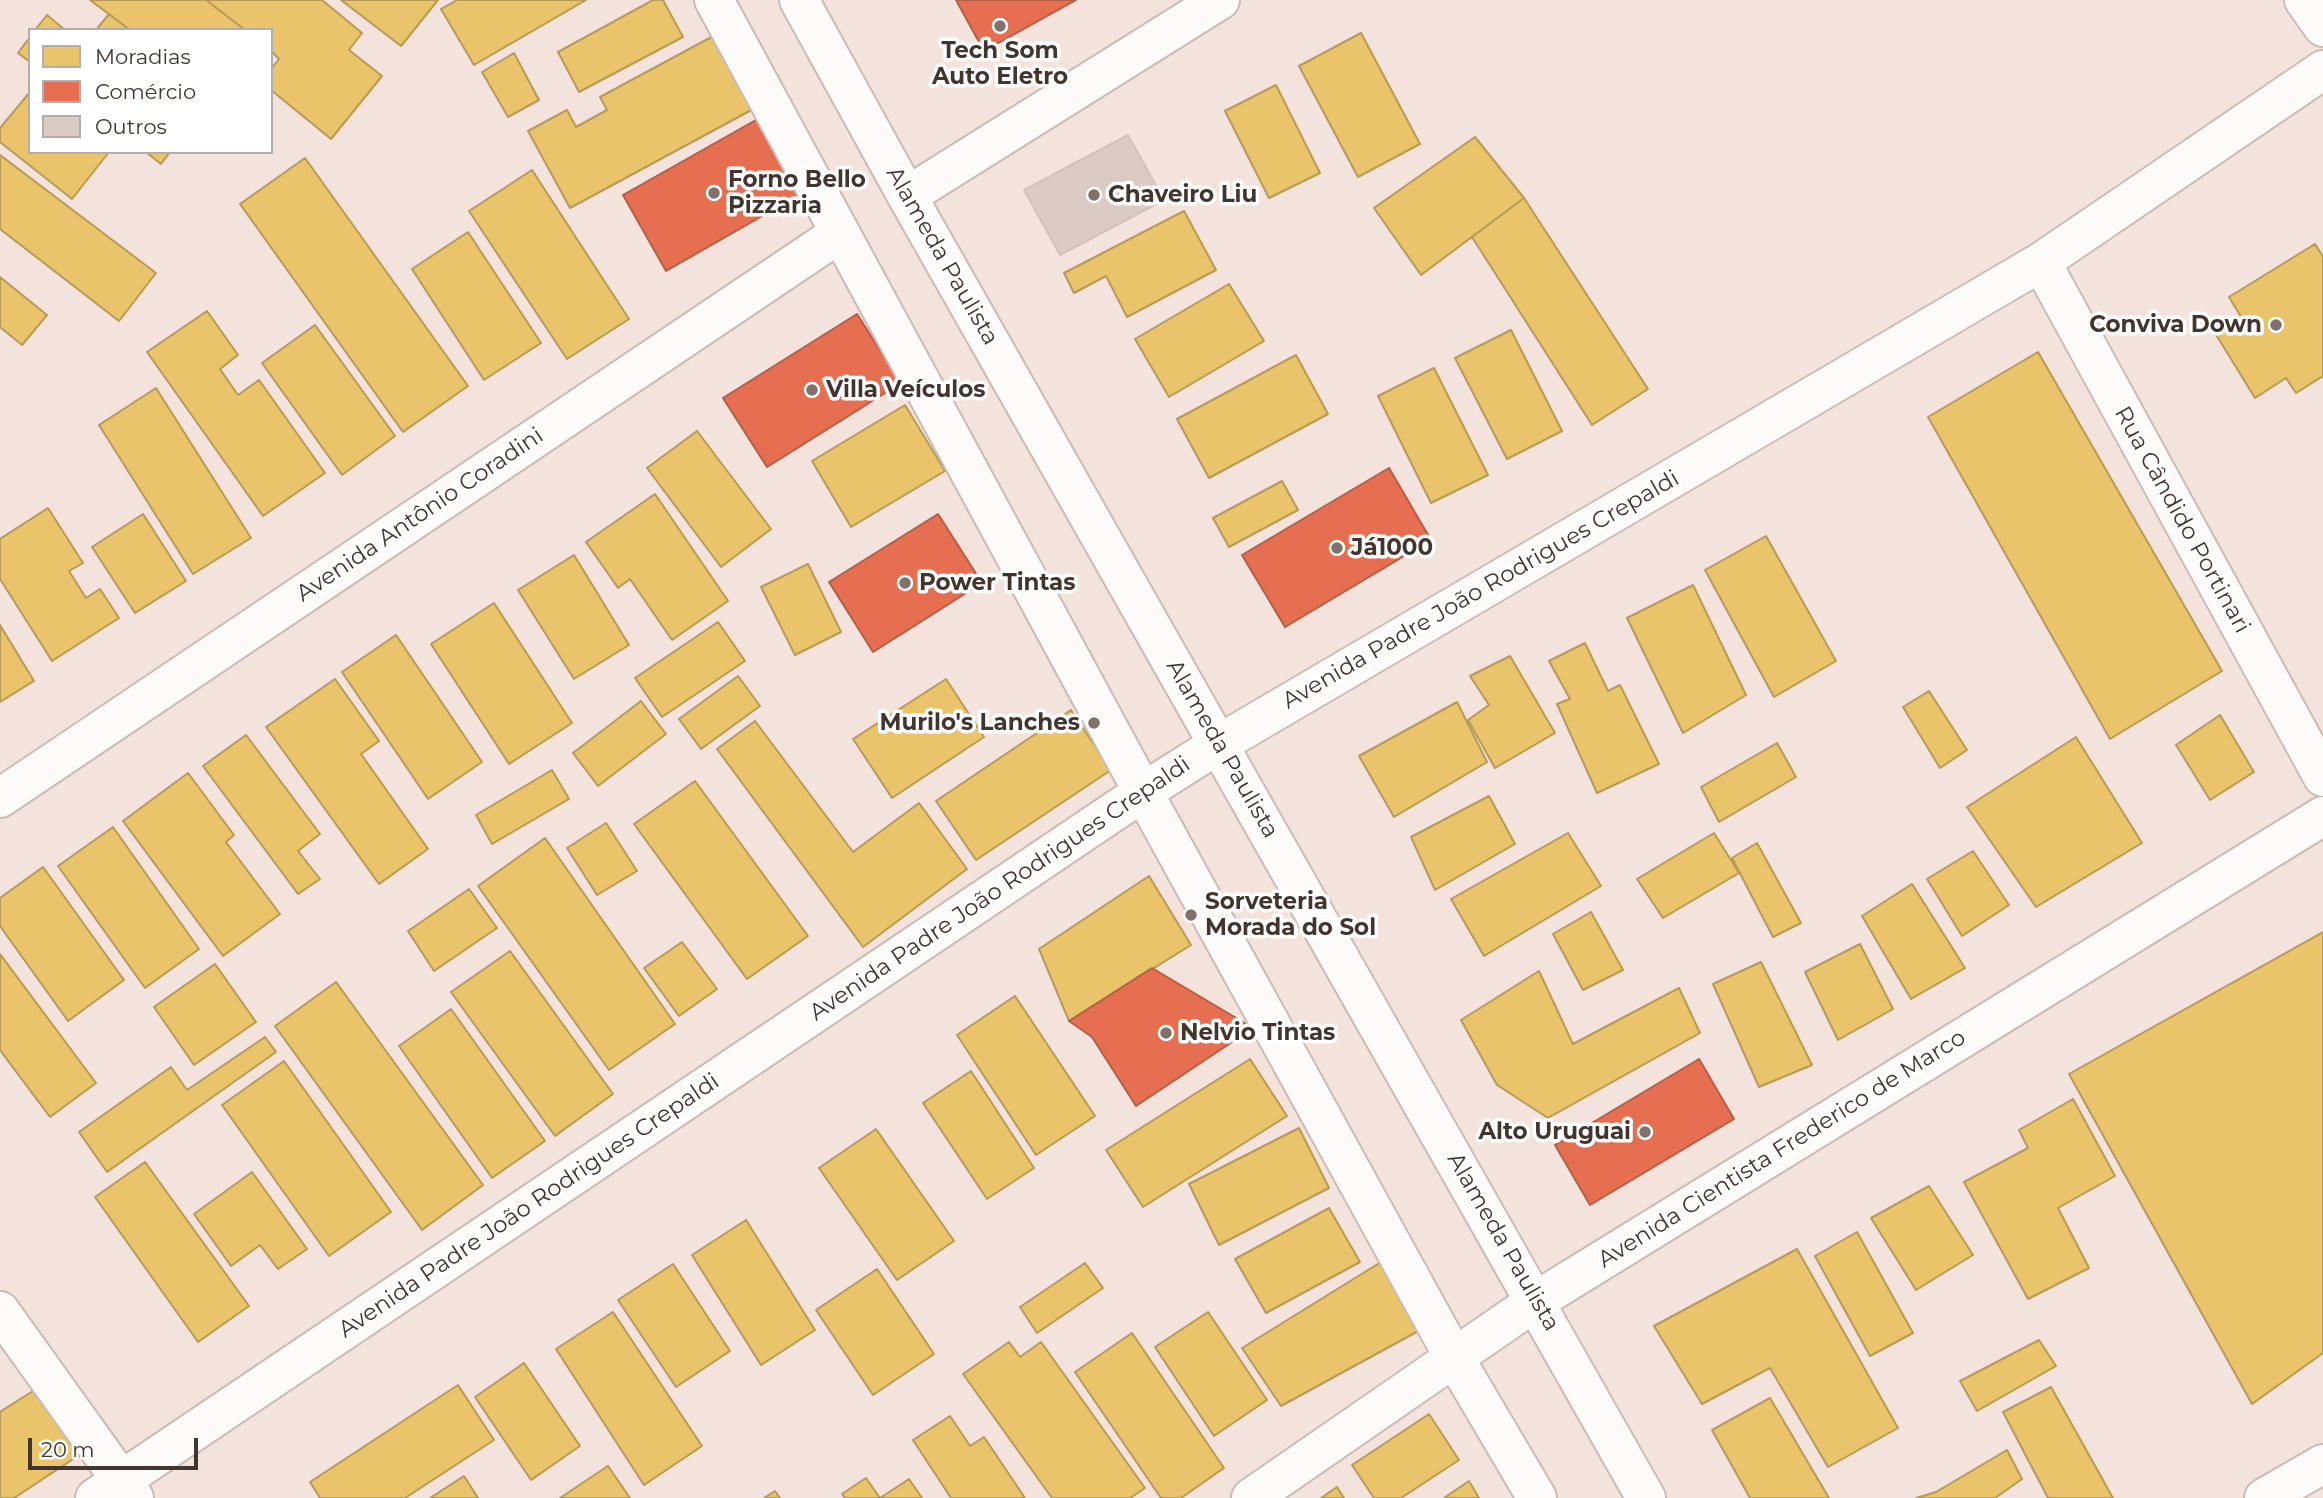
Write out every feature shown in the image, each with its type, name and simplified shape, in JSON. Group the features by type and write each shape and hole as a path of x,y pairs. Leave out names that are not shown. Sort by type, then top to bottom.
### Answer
{"street":[{"path":"714,0 1143,792 1455,1359 1536,1498"},
{"name":"Alameda Paulista","path":"799,0 907,196 1646,1498"},
{"path":"907,196 1220,0"},
{"path":"2304,0 2323,27"},
{"name":"Avenida Padre João Rodrigues Crepaldi","path":"117,1492 1143,792 1219,744 2042,262 2323,69"},
{"name":"Avenida Antônio Coradini","path":"0,798 841,233"},
{"name":"Rua Cândido Portinari","path":"2042,262 2323,777"},
{"name":"Avenida Cientista Frederico de Marco","path":"1251,1498 1536,1301 2323,816"},
{"path":"0,1311 117,1492"},
{"path":"2264,1498 2323,1464"}],"building: Moradias":[{"path":"90,0 206,0 242,28 127,28"},
{"path":"206,0 322,0 362,33 349,50 382,76 331,139 273,92 273,66 279,59 273,53 273,28 242,28"},
{"path":"341,0 438,0 401,46"},
{"path":"457,0 586,0 474,65 441,9"},
{"path":"653,0 663,0 683,37 579,92 558,52"},
{"path":"109,14 127,28 98,28"},
{"path":"47,15 63,28 37,28"},
{"path":"1361,33 1420,144 1358,177 1299,66"},
{"path":"717,34 757,107 570,208 528,131 567,110 576,127 607,110 600,97"},
{"path":"28,40 28,60 18,53"},
{"path":"514,53 539,100 508,117 482,72"},
{"path":"1276,85 1320,173 1269,198 1225,111"},
{"path":"28,94 28,154 107,154 72,199 0,142 0,128"},
{"path":"1475,137 1524,198 1421,275 1374,208"},
{"path":"148,154 168,154 161,164"},
{"path":"0,155 156,273 119,321 0,229"},
{"path":"305,158 468,386 403,432 240,204"},
{"path":"532,170 629,319 567,359 469,211"},
{"path":"1524,198 1648,389 1592,425 1472,237"},
{"path":"1184,211 1216,270 1127,317 1106,276 1074,293 1064,273"},
{"path":"468,232 541,343 484,380 412,269"},
{"name":"Conviva Down","path":"2315,244 2323,257 2323,376 2296,393 2286,378 2255,398 2215,333 2241,317 2229,297"},
{"path":"0,277 47,315 22,345 0,327"},
{"path":"1229,284 1264,341 1169,397 1135,339"},
{"path":"207,311 238,355 220,369 238,395 259,380 325,473 263,516 147,352"},
{"path":"315,325 395,436 342,475 262,363"},
{"path":"1511,330 1562,431 1507,459 1455,358"},
{"path":"2038,352 2222,671 2110,739 1928,417"},
{"path":"1296,355 1328,414 1209,478 1177,419"},
{"path":"1434,368 1488,475 1431,503 1378,396"},
{"path":"156,388 251,538 193,574 99,425"},
{"path":"905,405 945,471 851,527 812,461"},
{"path":"697,431 771,529 721,567 647,468"},
{"path":"1282,481 1298,510 1229,547 1213,518"},
{"path":"655,494 728,601 672,640 630,579 618,588 586,542"},
{"path":"48,508 83,563 69,571 86,598 100,589 119,618 52,661 0,579 0,539"},
{"path":"143,514 186,581 135,613 92,547"},
{"path":"1766,536 1836,661 1774,697 1705,570"},
{"path":"574,555 629,645 574,679 518,590"},
{"path":"808,564 841,632 795,655 761,587"},
{"path":"1693,585 1746,695 1683,733 1627,618"},
{"path":"494,603 572,723 509,764 431,644"},
{"path":"718,622 745,661 662,717 635,678"},
{"path":"0,625 34,681 0,702"},
{"path":"396,635 482,762 428,799 342,672"},
{"path":"1585,643 1608,691 1620,685 1659,764 1597,793 1557,704 1570,699 1549,661"},
{"path":"1510,656 1555,733 1495,768 1468,720 1489,705 1470,676"},
{"path":"738,676 760,706 701,749 679,719"},
{"path":"335,679 379,741 361,754 428,849 379,884 266,727"},
{"path":"946,679 984,737 892,798 853,739"},
{"path":"1929,691 1967,750 1940,768 1903,707"},
{"path":"641,701 666,734 598,786 573,753"},
{"path":"1457,702 1487,762 1394,817 1359,756"},
{"path":"1071,710 1111,770 976,860 936,801"},
{"path":"2220,715 2254,772 2210,800 2176,745"},
{"path":"755,721 853,852 919,803 967,869 863,947 717,749"},
{"path":"246,735 320,834 298,851 320,879 298,894 203,766"},
{"path":"2076,737 2142,843 2036,907 1967,807"},
{"path":"1777,743 1796,777 1719,822 1701,787"},
{"path":"552,770 569,799 492,844 476,815"},
{"path":"188,773 234,835 226,842 280,914 223,956 123,821"},
{"path":"695,781 808,936 747,979 634,824"},
{"path":"1489,796 1515,844 1435,890 1411,837"},
{"path":"606,823 637,871 597,895 567,848"},
{"path":"113,827 199,949 145,988 58,866"},
{"path":"1568,833 1601,886 1484,956 1451,899"},
{"path":"1714,833 1739,873 1663,918 1637,879"},
{"path":"545,838 675,1024 609,1070 478,886"},
{"path":"1757,843 1801,923 1773,937 1732,858"},
{"path":"1973,851 2009,905 1962,936 1927,879"},
{"path":"43,867 124,980 68,1021 0,926 0,898"},
{"path":"1149,876 1191,945 1069,1021 1039,949"},
{"path":"1912,884 1965,968 1911,999 1862,916"},
{"path":"469,889 497,928 434,971 408,931"},
{"path":"1591,912 1623,970 1583,990 1553,934"},
{"path":"2323,932 2323,1353 2252,1404 2069,1074"},
{"path":"682,942 717,989 679,1016 644,968"},
{"path":"1860,944 1893,1009 1838,1040 1805,972"},
{"path":"510,951 613,1094 555,1136 451,992"},
{"path":"0,954 96,1083 50,1117 0,1050"},
{"path":"1761,962 1812,1065 1759,1087 1713,984"},
{"path":"215,964 256,1022 194,1065 154,1007"},
{"path":"1539,971 1573,1044 1679,988 1700,1033 1548,1118 1497,1085 1461,1020"},
{"path":"336,982 483,1185 422,1230 275,1026"},
{"path":"1015,996 1095,1116 1036,1155 957,1035"},
{"path":"451,1009 545,1141 492,1178 399,1046"},
{"path":"265,1037 276,1052 107,1172 79,1132 171,1067 187,1090"},
{"path":"1250,1059 1287,1116 1143,1207 1106,1150"},
{"path":"284,1061 391,1212 329,1256 222,1105"},
{"path":"971,1071 1034,1168 987,1199 923,1103"},
{"path":"2073,1099 2115,1176 2058,1208 2089,1268 2028,1299 1964,1182 2028,1148 2019,1130"},
{"path":"1299,1128 1329,1188 1219,1245 1189,1184"},
{"path":"876,1129 954,1241 897,1280 819,1168"},
{"path":"145,1162 249,1306 198,1342 95,1197"},
{"path":"252,1172 307,1249 278,1269 260,1245 231,1266 194,1214"},
{"path":"1929,1186 1973,1255 1916,1290 1871,1218"},
{"path":"1329,1208 1360,1262 1266,1313 1235,1259"},
{"path":"746,1220 815,1330 761,1365 692,1255"},
{"path":"1857,1232 1913,1333 1870,1356 1815,1256"},
{"path":"1797,1249 1898,1428 1828,1467 1770,1368 1702,1404 1654,1326"},
{"path":"1381,1262 1422,1329 1281,1406 1242,1348"},
{"path":"1085,1263 1103,1288 1037,1333 1020,1307"},
{"path":"673,1264 730,1351 676,1387 618,1300"},
{"path":"877,1269 934,1354 873,1395 816,1310"},
{"path":"613,1312 702,1446 644,1485 556,1349"},
{"path":"1208,1312 1267,1400 1214,1436 1155,1347"},
{"path":"1132,1333 1224,1468 1181,1498 1161,1498 1075,1372"},
{"path":"2039,1340 2056,1366 1977,1411 1960,1381"},
{"path":"1009,1342 1020,1357 1041,1342 1145,1488 1130,1498 1052,1498 963,1374"},
{"path":"524,1363 580,1446 531,1480 475,1397"},
{"path":"44,1384 87,1450 14,1498 0,1498 0,1412"},
{"path":"458,1385 494,1440 405,1498 320,1498 310,1482"},
{"path":"2051,1387 2113,1498 2048,1498 2003,1412"},
{"path":"1770,1398 1829,1498 1750,1498 1712,1430"},
{"path":"1429,1414 1459,1460 1401,1498 1374,1498 1352,1465"},
{"path":"950,1416 970,1446 984,1437 1025,1498 951,1498 913,1440"},
{"path":"2007,1450 2022,1479 1995,1498 1916,1498 1936,1492"},
{"path":"608,1466 630,1498 560,1498"},
{"path":"464,1476 478,1498 430,1498"},
{"path":"866,1478 880,1498 845,1498 842,1494"},
{"path":"909,1479 922,1498 880,1498"},
{"path":"1469,1481 1479,1498 1444,1498"},
{"path":"1337,1487 1344,1498 1321,1498"},
{"path":"775,1491 780,1498 764,1498"}],"building: Comércio":[{"name":"Tech Som Auto Eletro","path":"956,0 1076,0 984,51"},
{"name":"Forno Bello Pizzaria","path":"763,116 806,191 666,271 623,195"},
{"name":"Villa Veículos","path":"857,314 901,383 767,467 723,398"},
{"name":"Já1000","path":"1389,468 1431,540 1285,627 1242,555"},
{"name":"Power Tintas","path":"938,514 982,583 873,652 829,582"},
{"name":"Nelvio Tintas","path":"1152,968 1253,1028 1136,1106 1092,1037 1069,1021"},
{"name":"Alto Uruguai","path":"1699,1059 1734,1119 1590,1205 1555,1145"}],"building: Outros":[{"name":"Chaveiro Liu","path":"1128,135 1164,200 1060,255 1024,190"}],"place":[{"name":"Tech Som Auto Eletro","path":"1000,26"},
{"name":"Forno Bello Pizzaria","path":"714,193"},
{"name":"Chaveiro Liu","path":"1094,195"},
{"name":"Conviva Down","path":"2276,325"},
{"name":"Villa Veículos","path":"812,390"},
{"name":"Já1000","path":"1337,548"},
{"name":"Power Tintas","path":"905,583"},
{"name":"Murilo's Lanches","path":"1094,723"},
{"name":"Sorveteria Morada do Sol","path":"1191,915"},
{"name":"Nelvio Tintas","path":"1166,1033"},
{"name":"Alto Uruguai","path":"1645,1132"}]}
